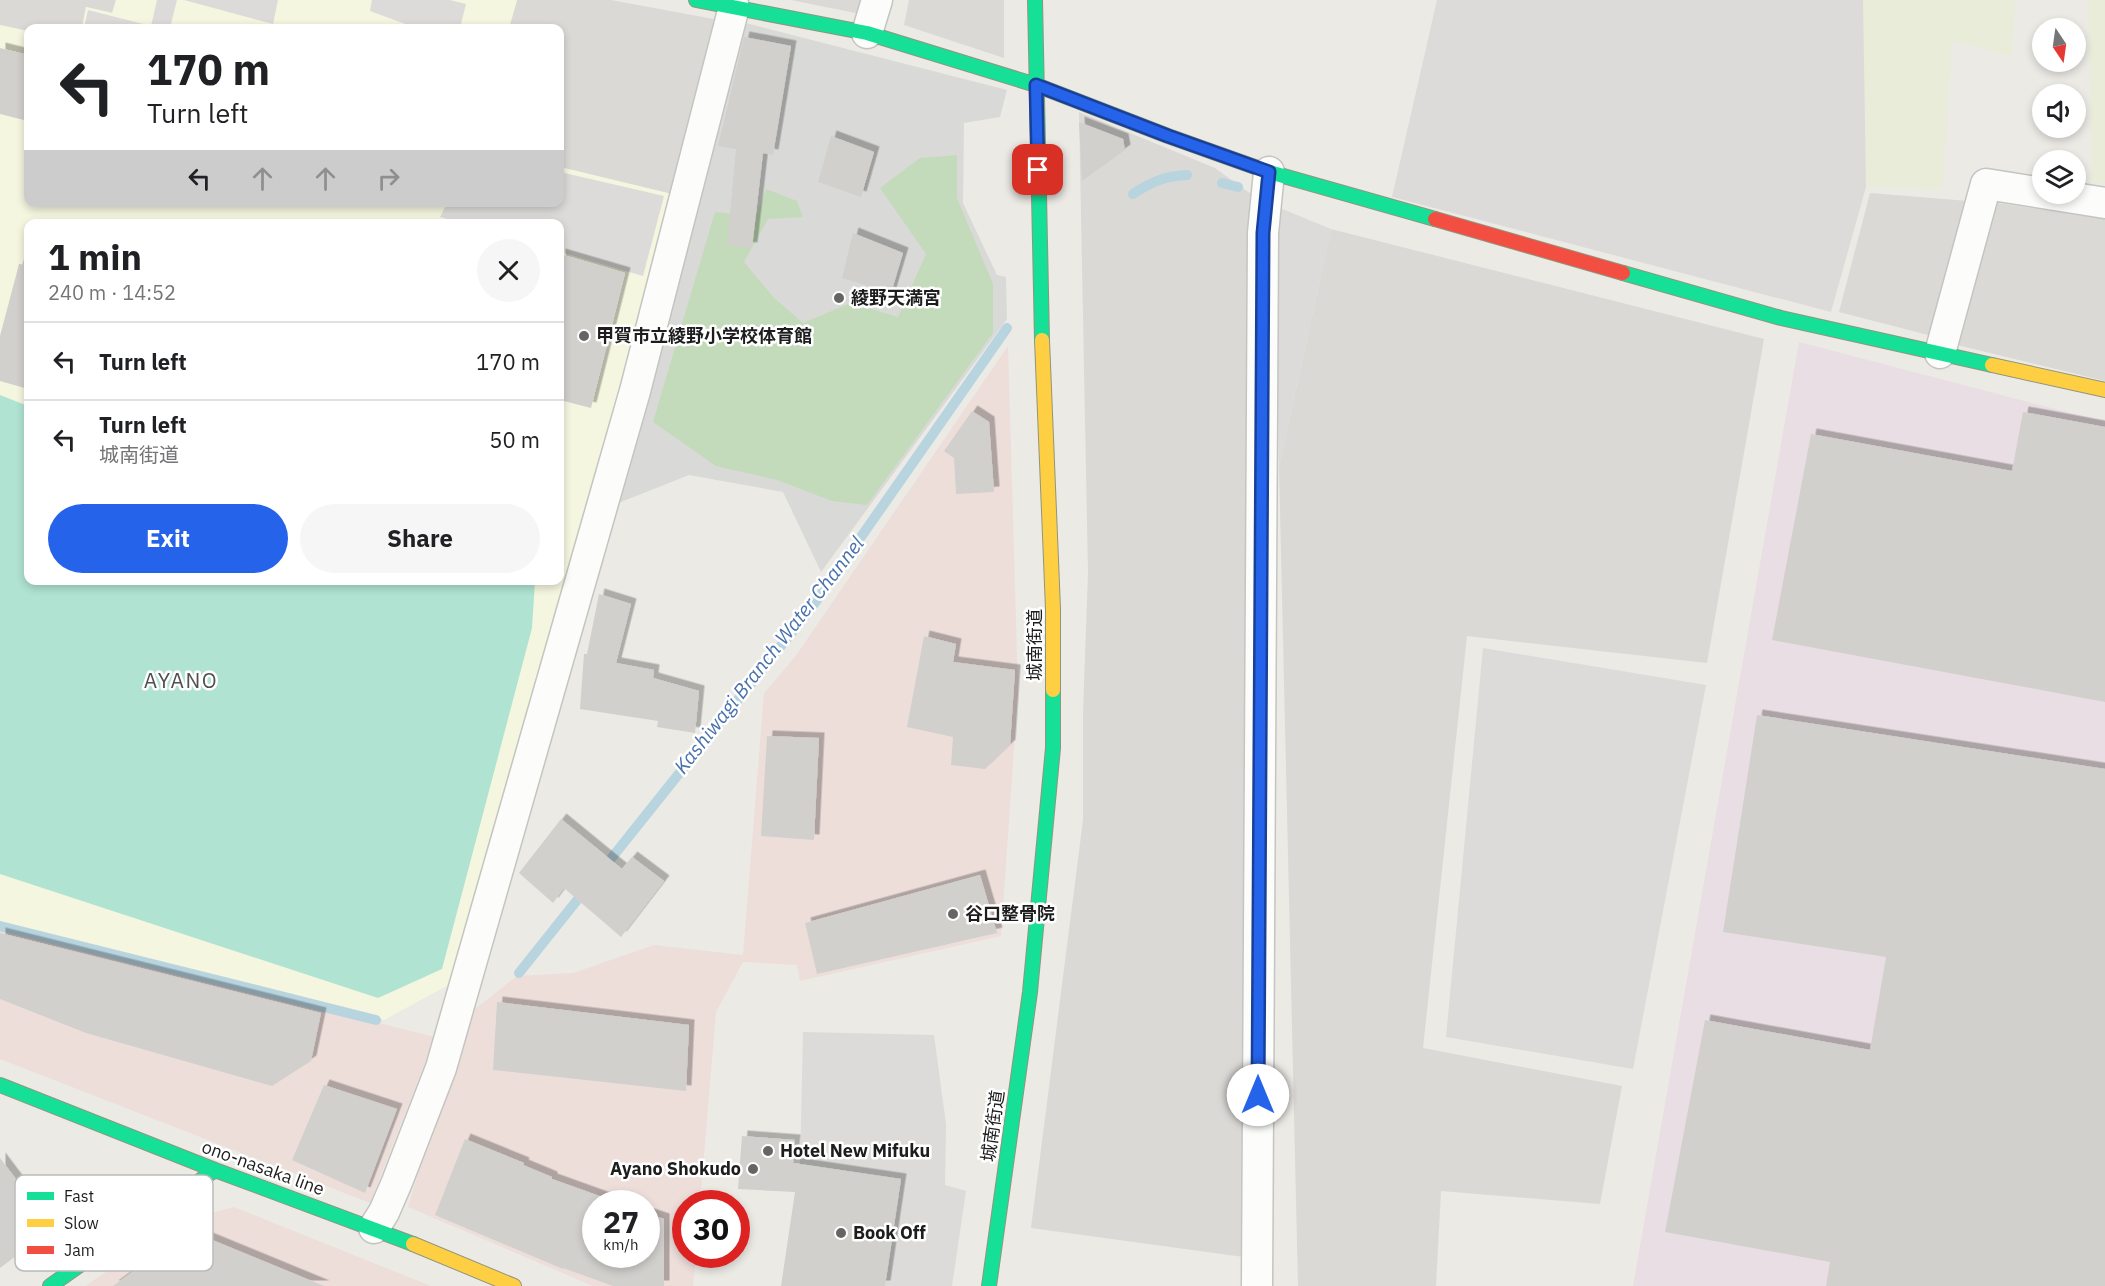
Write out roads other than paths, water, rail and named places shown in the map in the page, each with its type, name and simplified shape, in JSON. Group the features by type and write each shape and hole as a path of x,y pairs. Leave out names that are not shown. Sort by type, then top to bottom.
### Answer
{"street":[{"path":"696,0 867,33 1036,85 1269,172 1781,318 2105,390"},
{"path":"867,33 877,0"},
{"name":"城南街道","path":"989,1286 1030,992 1053,748 1053,609 1041,329 1035,0"},
{"path":"374,1228 397,1182 441,1068 635,392 734,8"},
{"path":"1257,1286 1263,233 1269,172"},
{"path":"1940,353 1986,184 2105,203"},
{"name":"ono-nasaka line","path":"0,1085 215,1170 374,1228 514,1286"},
{"path":"208,1175 215,1170"},
{"path":"50,1286 71,1271"}],"waterway":[{"path":"1133,194 1158,180 1187,175"},
{"path":"1222,183 1238,187"},
{"name":"Kashiwagi Branch Water Channel","path":"602,870 812,607 1007,328"},
{"name":"Kashiwagi Branch Water Channel","path":"519,973 586,889"},
{"path":"0,926 376,1020"}],"place":[{"name":"綾野天満宮","path":"839,298"},
{"name":"甲賀市立綾野小学校体育館","path":"584,336"},
{"name":"谷口整骨院","path":"953,914"},
{"name":"Hotel New Mifuku","path":"768,1151"},
{"name":"Ayano Shokudo","path":"753,1169"},
{"name":"Book Off","path":"841,1233"}],"district":[{"name":"AYANO","path":"181,681"}]}
